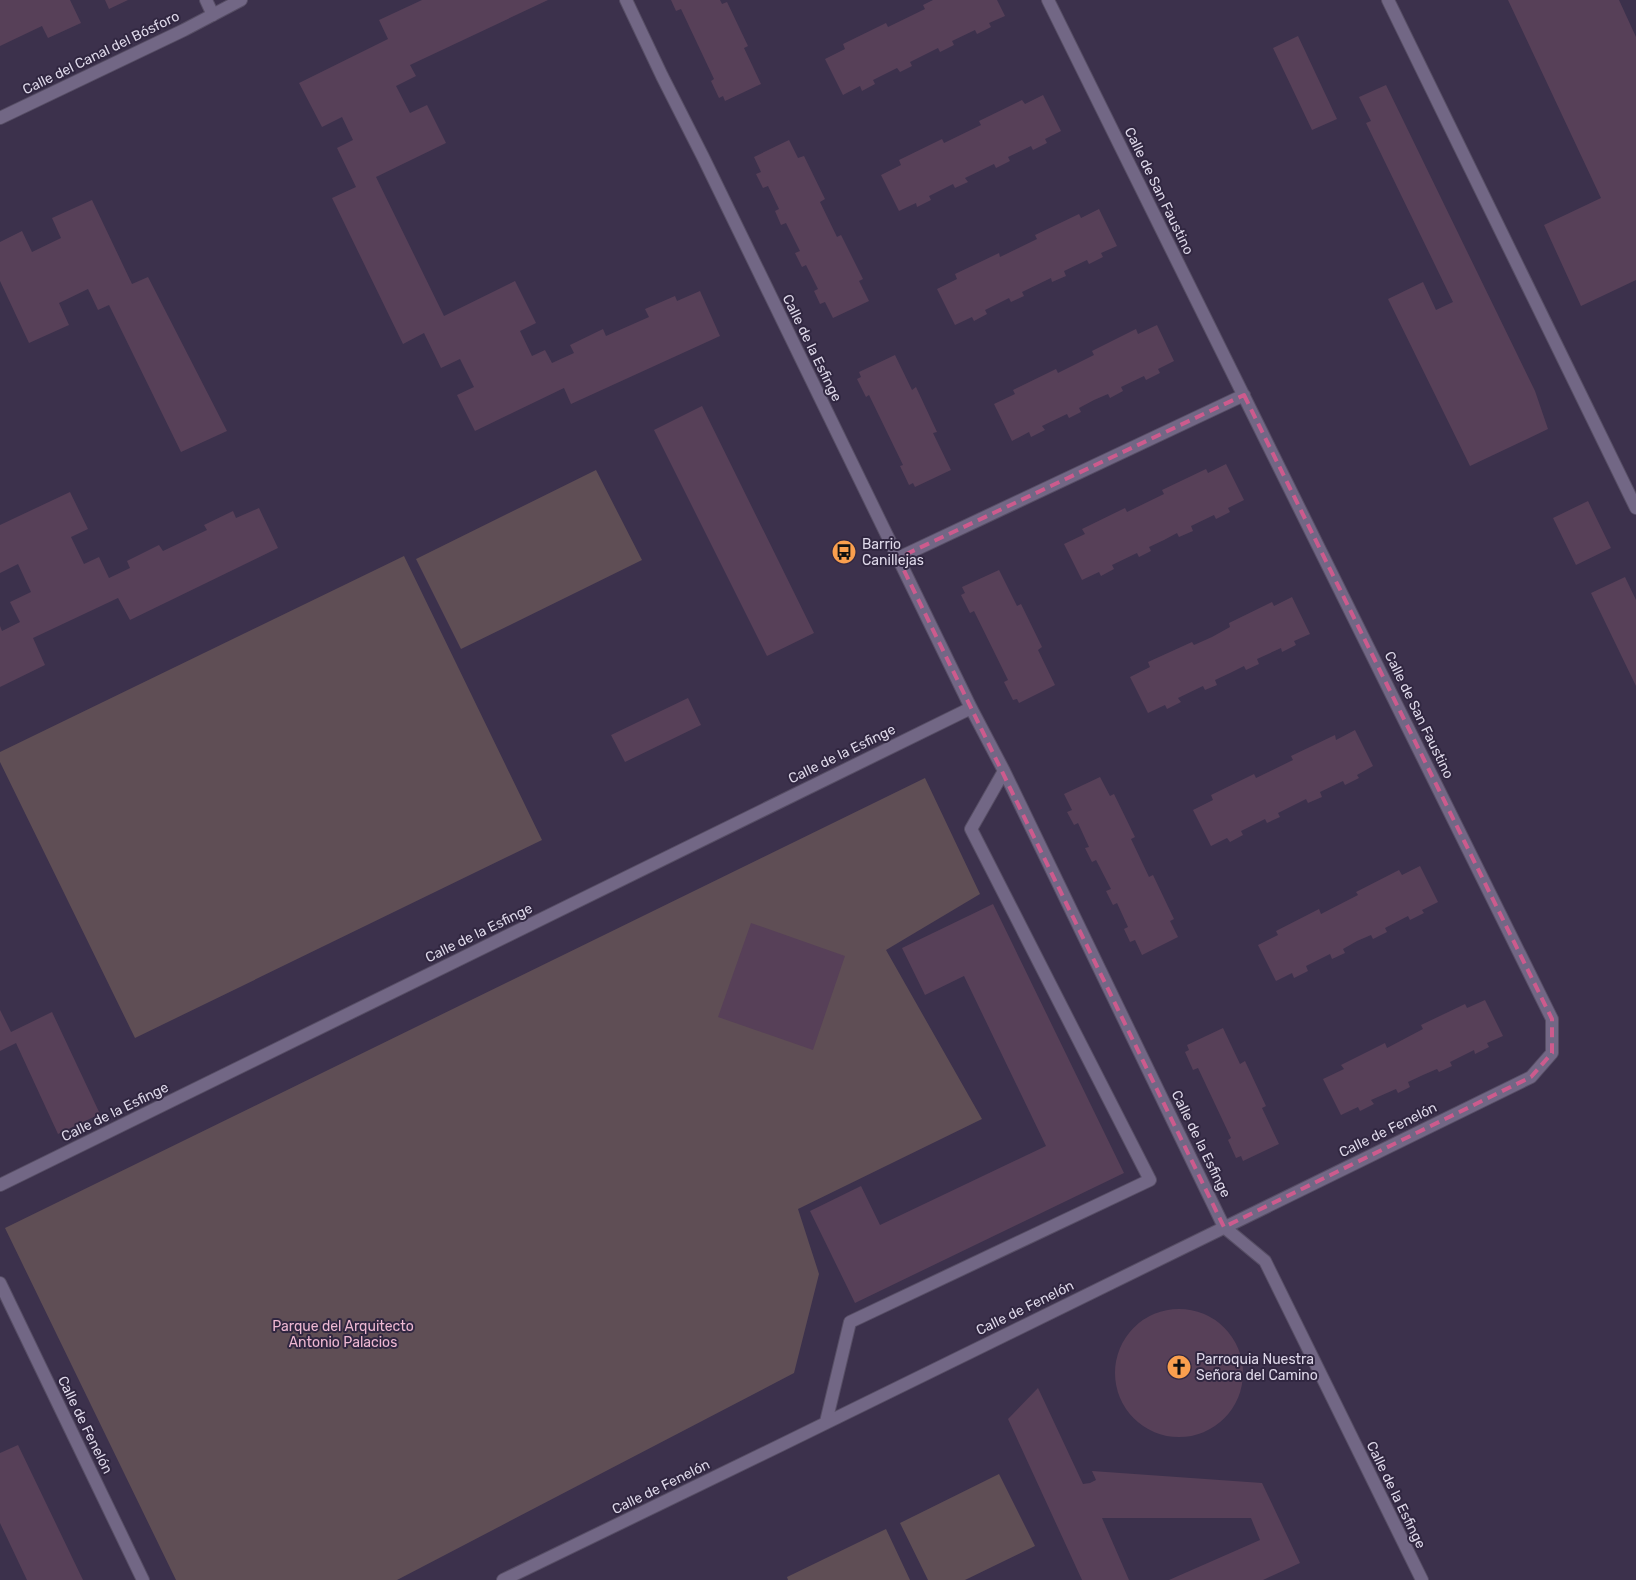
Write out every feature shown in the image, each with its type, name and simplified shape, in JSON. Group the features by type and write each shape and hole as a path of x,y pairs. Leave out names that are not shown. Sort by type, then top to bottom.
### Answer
{"street":[{"path":"206,0 212,15"},
{"name":"Calle del Canal del Bósforo","path":"0,118 241,0"},
{"name":"Calle de la Esfinge","path":"626,0 971,708 1004,771 1224,1227 1265,1262 1422,1580"},
{"name":"Calle de San Faustino","path":"1048,0 1552,1019 1552,1053"},
{"path":"1388,0 1636,508"},
{"path":"898,558 1244,395"},
{"name":"Calle de la Esfinge","path":"0,1185 971,708"},
{"path":"826,1422 850,1322 1150,1180 971,829 1004,771"},
{"name":"Calle de Fenelón","path":"503,1580 1531,1076 1552,1053"},
{"name":"Calle de Fenelón","path":"0,1283 143,1580"}],"highlighted area":[{"path":"1244,395 1552,1019 1552,1053 1531,1077 1224,1227 898,558"}],"green space":[{"path":"596,470 642,560 461,649 416,559"},
{"path":"404,556 542,840 135,1038 0,762 0,752"},
{"name":"Parque del Arquitecto Antonio Palacios","path":"925,778 980,894 886,950 982,1119 798,1209 819,1274 794,1373 397,1580 176,1580 5,1228"},
{"path":"999,1474 1035,1546 965,1580 928,1580 900,1523"},
{"path":"886,1529 910,1580 788,1580 787,1577"}],"building":[{"path":"0,0 70,0 81,23 48,38 42,26 0,46"},
{"path":"105,0 128,0 109,9"},
{"path":"422,0 548,0 410,65 416,76 396,86 410,113 427,105 446,143 376,177 444,316 515,281 536,323 520,331 532,356 545,350 552,363 574,353 570,345 603,329 606,336 649,317 645,309 675,296 677,301 700,291 720,336 571,404 564,388 475,431 457,395 474,387 460,359 441,368 424,333 403,344 332,198 356,187 337,148 353,140 342,117 322,127 299,83 388,39 379,20"},
{"path":"671,0 720,0 722,4 727,2 748,46 744,48 761,84 725,101 723,96 719,98 711,81 714,79 681,9 676,11"},
{"path":"933,0 997,0 1005,16 989,23 991,27 977,34 975,30 952,41 954,45 940,52 938,48 910,62 912,66 900,72 897,68 873,80 875,84 862,91 860,86 843,95 825,59 845,49 843,44 886,23 888,27 925,9 923,5"},
{"path":"1508,0 1619,0 1636,37 1636,280 1581,306 1544,225 1601,198"},
{"path":"1298,36 1337,119 1312,130 1273,48"},
{"path":"1386,85 1535,391 1548,429 1470,466 1388,299 1423,282 1436,310 1453,302 1366,123 1371,121 1359,97"},
{"path":"1043,95 1061,131 1045,139 1047,143 1033,150 1031,146 1008,157 1010,161 996,168 994,164 965,178 968,182 955,188 953,184 929,196 931,200 917,207 916,203 899,211 881,175 901,165 899,160 942,139 944,143 981,125 979,121 1022,100 1025,104"},
{"path":"789,140 798,158 804,156 825,199 820,202 837,237 841,235 863,279 859,281 869,301 833,318 825,302 820,304 814,291 818,289 806,265 802,267 795,253 800,251 786,223 781,225 775,211 779,209 768,186 763,188 756,174 761,172 754,157"},
{"path":"92,200 132,284 148,277 227,431 181,452 109,305 98,310 88,289 59,303 69,325 29,343 0,281 0,242 22,231 32,252 61,238 52,218"},
{"path":"1099,209 1117,246 1101,253 1103,257 1089,264 1087,260 1064,271 1066,276 1052,282 1051,278 1022,292 1024,296 1011,302 1009,298 985,310 987,314 974,321 972,317 955,325 937,289 957,279 955,274 999,253 1000,257 1037,239 1035,235 1079,214 1081,218"},
{"path":"1157,325 1174,361 1158,369 1160,373 1146,380 1144,376 1121,387 1123,391 1110,398 1108,394 1094,400 1079,408 1081,412 1069,418 1067,414 1042,426 1045,430 1031,437 1029,432 1012,441 994,404 1015,394 1013,390 1056,369 1058,373 1094,355 1092,351 1136,329 1138,334"},
{"path":"895,355 912,390 916,387 937,432 933,433 951,470 915,487 913,483 909,485 900,466 903,465 869,395 866,397 857,379 861,377 859,372"},
{"path":"702,406 814,633 767,656 654,430"},
{"path":"1226,464 1244,500 1228,508 1230,512 1216,519 1214,515 1191,526 1193,531 1179,537 1177,533 1149,547 1151,551 1139,557 1137,553 1112,565 1114,569 1101,576 1099,572 1082,580 1064,544 1085,534 1082,529 1125,508 1127,512 1164,494 1162,490 1206,469 1208,473"},
{"path":"70,492 88,529 71,537 84,564 99,557 109,578 130,568 127,561 159,545 163,551 207,530 204,525 233,511 236,518 259,508 278,548 130,620 118,598 33,638 45,665 0,687 0,626 2,631 20,622 10,602 31,592 18,564 0,573 0,525"},
{"path":"1588,501 1611,548 1576,565 1553,518"},
{"path":"999,570 1017,606 1021,604 1042,647 1038,650 1055,685 1019,703 1017,699 1013,700 1004,682 1008,680 974,611 970,613 961,595 965,593 962,587"},
{"path":"1625,577 1636,600 1636,686 1591,593"},
{"path":"1292,597 1310,634 1294,641 1296,645 1282,652 1281,648 1257,659 1259,664 1246,670 1244,666 1215,680 1217,685 1205,690 1203,686 1178,698 1181,702 1167,709 1165,705 1148,713 1130,677 1150,667 1148,662 1192,642 1194,645 1212,637 1230,627 1229,623 1272,602 1274,606"},
{"path":"688,698 701,725 625,762 611,735"},
{"path":"1355,730 1373,766 1357,775 1359,778 1345,785 1343,781 1320,792 1322,797 1308,803 1306,799 1278,813 1280,817 1267,823 1265,819 1241,831 1243,835 1230,842 1227,838 1211,846 1193,810 1213,800 1211,795 1254,774 1256,778 1293,760 1291,756 1335,735 1336,740"},
{"path":"1100,777 1110,796 1114,794 1135,837 1131,839 1149,877 1153,875 1174,919 1170,921 1178,937 1142,955 1135,940 1130,942 1124,929 1128,927 1117,903 1113,905 1106,891 1111,889 1096,860 1092,862 1085,848 1089,847 1078,823 1074,825 1067,812 1072,810 1064,794"},
{"path":"1420,866 1438,902 1422,910 1424,913 1410,920 1408,916 1385,928 1387,932 1373,939 1371,935 1357,941 1343,949 1345,953 1332,959 1330,954 1306,966 1308,971 1294,978 1292,973 1276,981 1258,945 1278,935 1276,931 1319,909 1321,914 1358,895 1356,892 1399,870 1402,875"},
{"path":"993,904 1124,1173 855,1303 810,1211 861,1186 880,1225 1046,1146 964,976 925,995 902,948"},
{"path":"751,923 845,956 813,1050 718,1017"},
{"path":"1485,1000 1503,1036 1487,1043 1489,1047 1475,1054 1474,1050 1450,1062 1452,1066 1439,1072 1437,1069 1408,1082 1410,1087 1398,1093 1396,1089 1371,1100 1374,1104 1360,1111 1358,1107 1341,1115 1323,1079 1344,1069 1341,1065 1385,1043 1387,1048 1423,1029 1421,1025 1465,1004 1467,1008"},
{"path":"0,1010 11,1032 52,1012 100,1114 58,1134 16,1043 0,1051"},
{"path":"1223,1028 1240,1064 1245,1061 1266,1106 1262,1108 1279,1144 1243,1161 1241,1156 1236,1158 1228,1140 1231,1138 1198,1068 1193,1070 1185,1052 1189,1050 1187,1045"},
{"name":"Parroquia Nuestra Señora del Camino","path":"1179,1309 1192,1310 1204,1314 1224,1328 1238,1348 1242,1360 1242,1386 1238,1398 1224,1418 1204,1432 1192,1436 1179,1437 1166,1436 1154,1432 1134,1418 1120,1398 1116,1386 1115,1373 1116,1360 1120,1348 1134,1328 1154,1314 1166,1310"},
{"path":"1038,1388 1083,1484 1096,1480 1092,1471 1262,1483 1300,1563 1263,1580 1169,1580 1260,1540 1251,1518 1102,1518 1129,1580 1082,1580 1008,1419"},
{"path":"18,1445 83,1580 27,1580 0,1523 0,1453"}],"place":[{"name":"Barrio Canillejas","path":"844,552"},
{"name":"Parroquia Nuestra Señora del Camino","path":"1179,1367"}]}
